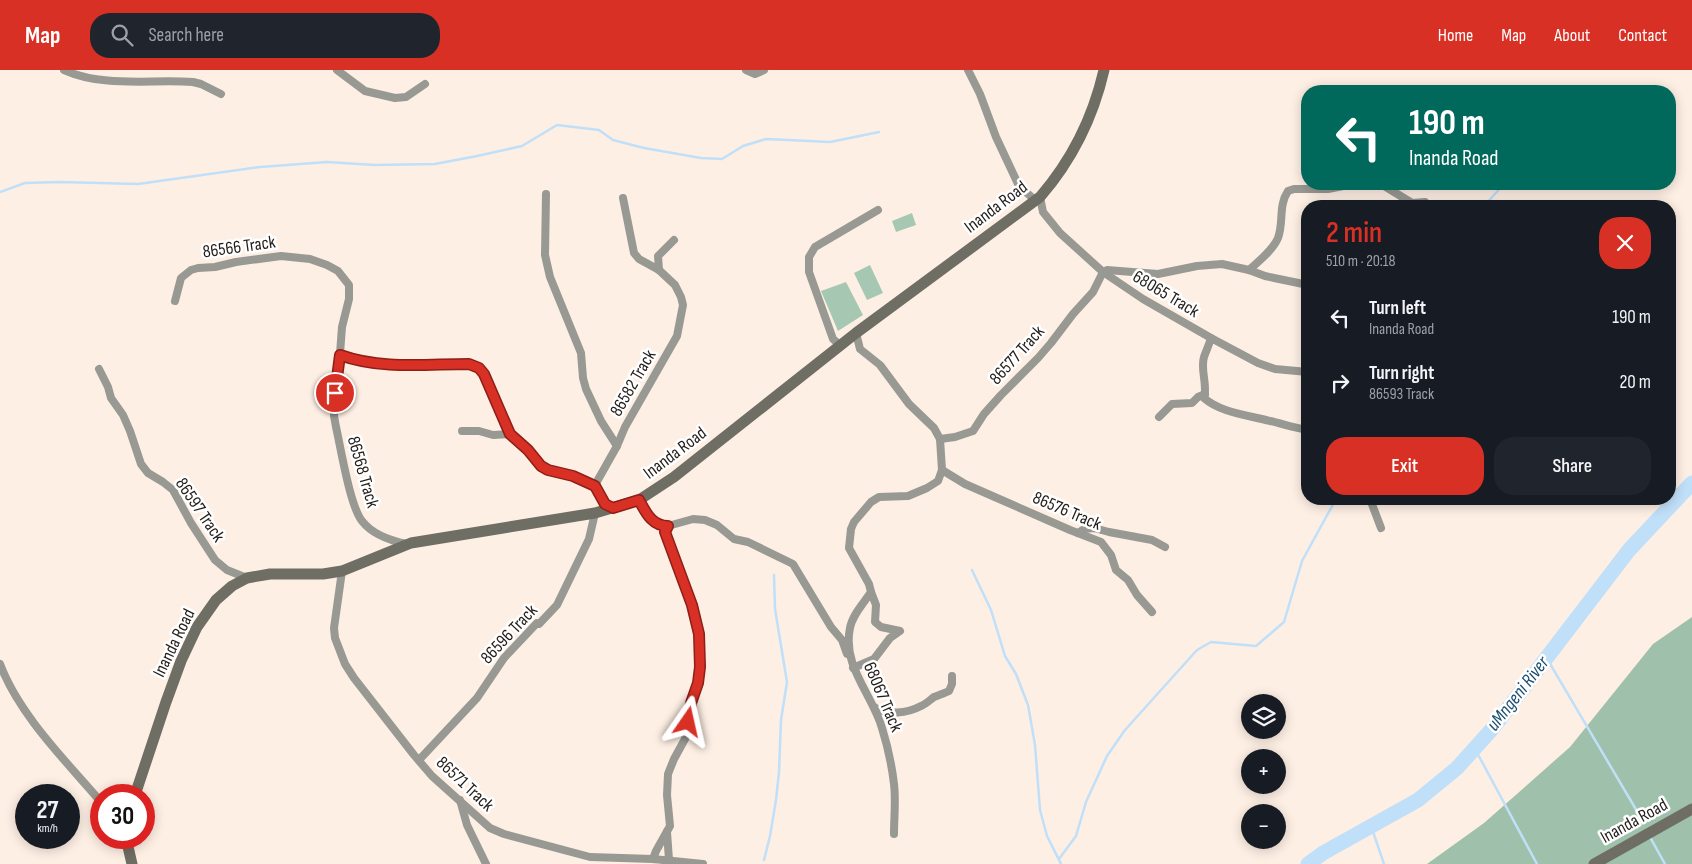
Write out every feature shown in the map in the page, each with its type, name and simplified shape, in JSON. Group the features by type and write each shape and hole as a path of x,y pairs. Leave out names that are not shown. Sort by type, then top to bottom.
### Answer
{"street":[{"path":"64,70 88,78 135,83 193,82 221,94"},
{"path":"337,70 365,91 395,98 406,98 425,84"},
{"path":"746,70 755,74 764,70"},
{"path":"968,70 1019,186 1037,199"},
{"name":"Inanda Road","path":"140,784 181,661 197,627 216,600 232,586 247,578 270,574 323,574 342,571 411,543 596,513 639,500 674,477 856,333 1037,199 1055,180 1076,147 1097,97 1104,70"},
{"path":"1249,270 1277,240 1280,230 1282,205 1288,191 1301,189"},
{"path":"1391,190 1407,200"},
{"path":"546,194 545,242 547,268 581,352 586,389 601,421 617,446"},
{"name":"86582 Track","path":"595,486 625,427 677,336 682,319 682,300 675,285 659,270 639,259 632,250 623,198"},
{"name":"68065 Track","path":"1037,199 1051,223 1103,272 1156,307 1258,363 1275,369 1301,371"},
{"path":"841,346 833,339 814,288 809,267 810,253 815,247 848,226 878,210"},
{"path":"659,270 658,256 674,240"},
{"name":"86566 Track","path":"175,301 181,278 191,270 281,256 302,258 327,265 338,271 349,286"},
{"path":"1103,272 1110,270 1139,274 1158,274 1196,266 1222,264 1301,284"},
{"name":"86577 Track","path":"940,439 955,437 973,431 984,414 1038,358 1072,314 1093,292 1103,272"},
{"name":"86568 Track","path":"349,286 349,299 342,327 334,416 355,506 362,521 369,528 405,545 411,543"},
{"path":"639,500 648,517 660,526 668,526 693,519 705,520 716,525 734,539 748,542 793,564 842,640 852,664 874,659 890,638 900,631 881,627 875,622 876,605 869,584 849,548 851,530 854,522 876,499 883,496 908,496 917,493 936,483 942,470 940,439 934,428 909,404 880,364 860,349 856,333"},
{"path":"1211,338 1204,358 1204,398 1219,408 1301,429"},
{"path":"340,355 379,364 469,364 476,366 484,374 510,434 528,450 541,466 548,470 573,476 595,486 605,504 613,508"},
{"name":"86597 Track","path":"99,369 111,398 127,423 141,464 148,473 172,490 215,560 227,570 247,578"},
{"path":"1159,417 1172,404 1192,403 1198,397 1205,394"},
{"path":"462,431 479,430 493,435 510,434"},
{"name":"86576 Track","path":"942,470 965,484 1101,542 1111,555 1116,570 1128,580 1137,595 1152,612"},
{"path":"1372,505 1382,528"},
{"name":"86596 Track","path":"418,760 476,698 504,658 530,629 537,623 539,624 557,605 588,539 596,513"},
{"path":"653,859 671,823 667,795 668,774 687,732 691,703 698,683 701,651 696,614 665,532 668,526"},
{"path":"1078,532 1094,528 1152,540 1165,547"},
{"name":"86571 Track","path":"342,571 334,628 335,638 345,664 432,776 490,828 504,834 590,857 644,862 653,859 703,864"},
{"name":"68067 Track","path":"871,592 852,620 849,644 852,664 874,707 884,735 894,785 894,834"},
{"path":"0,664 7,681 33,721 90,789"},
{"path":"874,707 879,711 888,713 921,707 935,697 950,691 952,676"},
{"path":"460,800 467,825 486,864"},
{"name":"Inanda Road","path":"1594,864 1692,809"},
{"path":"667,832 669,860"},
{"path":"129,849 132,864"}],"green space":[{"path":"912,213 916,225 896,232 892,221"},
{"path":"870,265 883,293 867,300 854,273"},
{"path":"846,282 863,315 838,331 821,291"},
{"path":"1692,617 1692,864 1427,864 1484,823 1570,747 1653,644"}],"waterway":[{"path":"0,192 25,183 138,184 260,167 327,162 375,165 435,164 522,146 557,125 599,130 613,140 644,148 701,158 722,159 743,146 766,139 830,142 879,132"},
{"path":"1489,200 1499,190"},
{"name":"uMngeni River","path":"1676,500 1692,483"},
{"path":"1059,859 1076,836 1086,802 1107,756 1125,730 1197,650 1211,642 1256,646 1284,622 1302,561 1333,505"},
{"name":"uMngeni River","path":"1308,864 1323,853 1418,800 1457,768 1493,728 1629,550 1671,505"},
{"path":"972,570 991,610 1005,656 1016,674 1028,705 1035,745 1040,810 1047,836 1061,864"},
{"path":"764,860 776,800 781,720 787,682 775,609 774,575"},
{"path":"1546,657 1644,823"},
{"path":"1475,749 1537,864"},
{"path":"1371,826 1384,864"},
{"path":"1650,837 1665,864"}],"route":[{"path":"335,393 340,355 379,364 469,364 476,366 484,374 490,386 510,434 532,454 537,463 548,470 573,476 595,486 600,498 605,504 613,508 639,500 648,517 660,526 668,526 665,532 696,614 701,651 698,683 691,703 688,722"}]}
